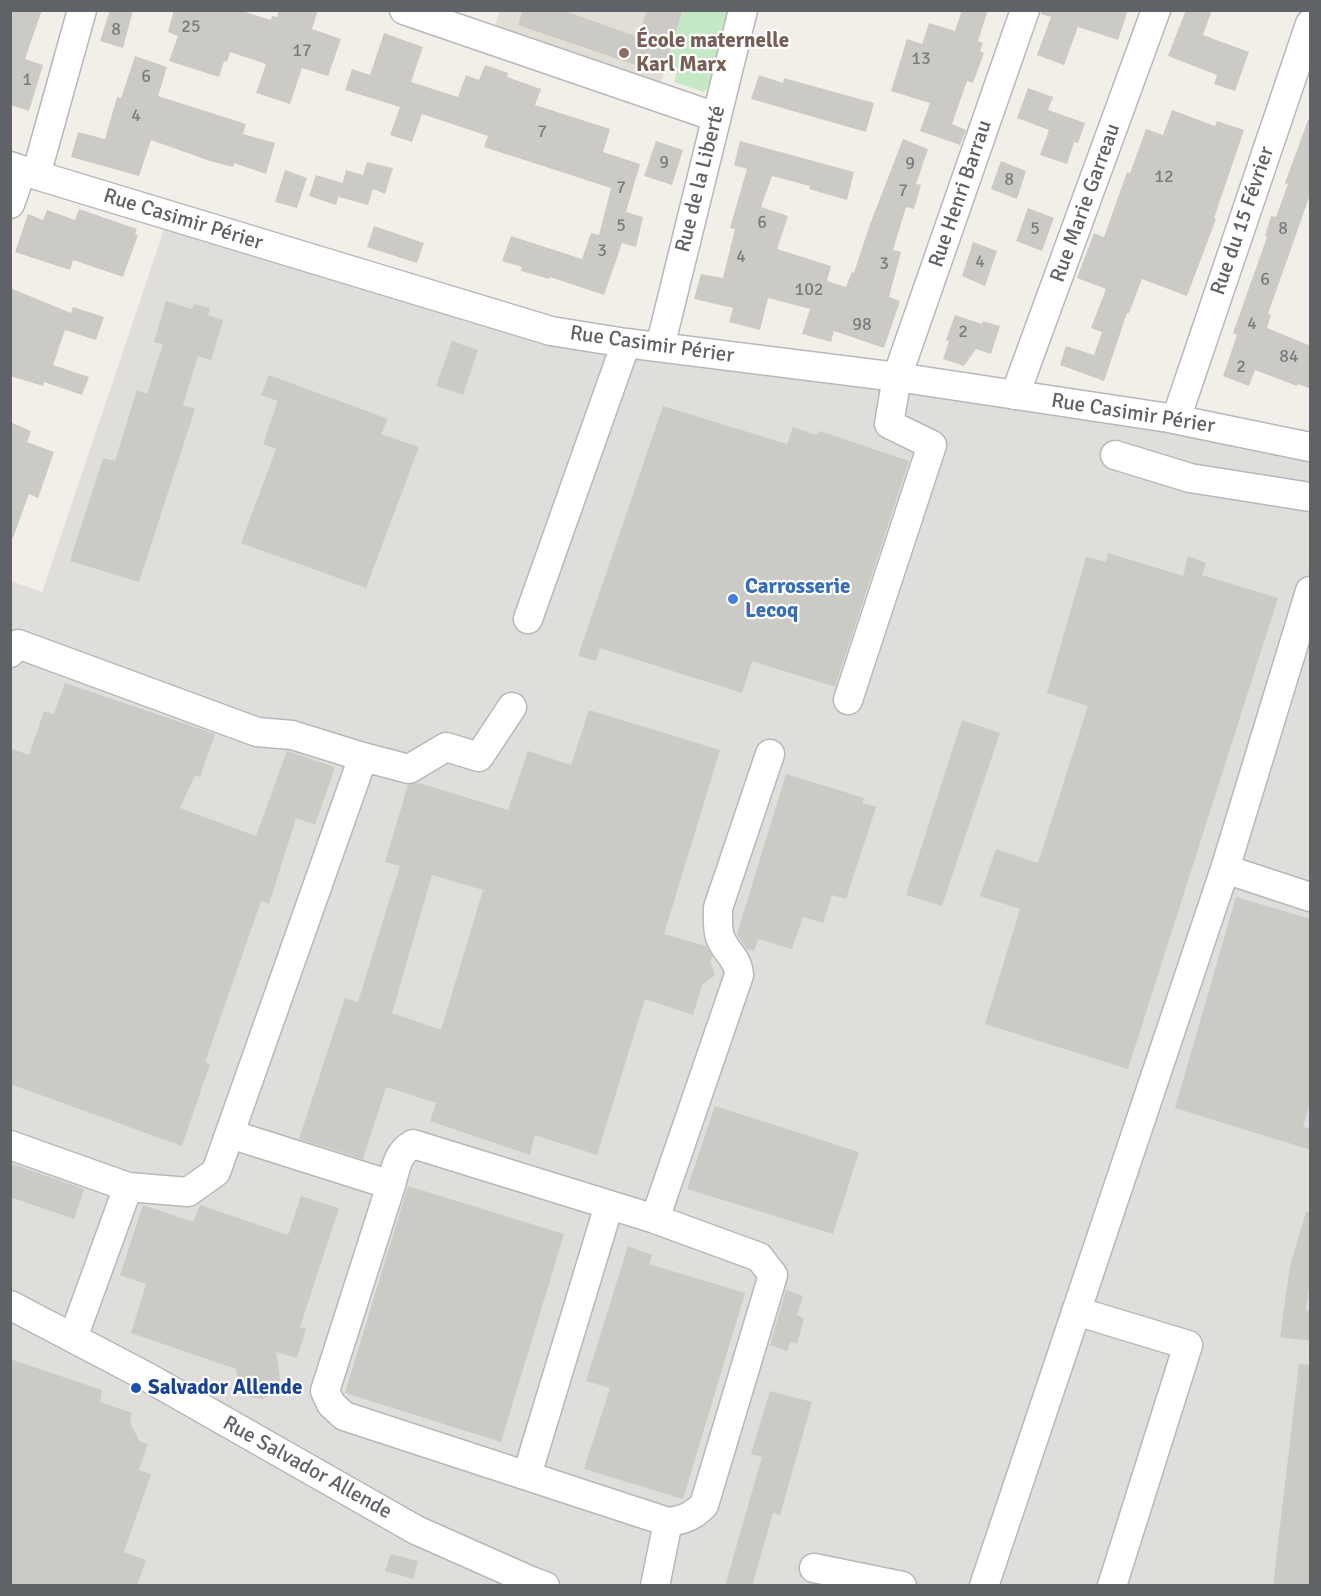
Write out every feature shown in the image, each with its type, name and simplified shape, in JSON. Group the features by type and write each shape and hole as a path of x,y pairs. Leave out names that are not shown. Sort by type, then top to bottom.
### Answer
{"street":[{"path":"10,204 82,10"},
{"path":"404,10 716,117"},
{"name":"Rue de la Liberté","path":"660,347 743,10"},
{"name":"Rue Henri Barrau","path":"848,700 932,445 889,424 897,377 1025,10"},
{"name":"Rue Marie Garreau","path":"1015,395 1156,10"},
{"name":"Rue du 15 Février","path":"1176,419 1311,24"},
{"name":"Rue Casimir Périer","path":"23,170 551,331 626,343 897,377 1176,419 1311,447"},
{"path":"528,620 626,343"},
{"path":"1115,455 1190,478 1311,497"},
{"path":"984,1586 1225,869 1311,591"},
{"path":"13,644 257,732 292,735 363,758 409,769 446,747 479,757 512,707"},
{"path":"656,1220 739,975 738,964 719,935 718,908 770,754"},
{"path":"10,1145 128,1187 188,1192 216,1172 363,758"},
{"path":"1225,869 1311,897"},
{"path":"230,1134 391,1185"},
{"path":"413,1144 609,1205 759,1257 773,1275 704,1505 694,1515 668,1522 344,1416 331,1404 325,1391 399,1156 403,1150 413,1144"},
{"path":"73,1338 128,1187"},
{"path":"528,1475 609,1205"},
{"name":"Rue Salvador Allende","path":"10,1305 149,1378 416,1530 545,1586"},
{"path":"1076,1311 1188,1346 1112,1586"},
{"path":"655,1586 668,1522"},
{"path":"814,1568 902,1586"}],"shaded area":[{"name":"École maternelle Karl Marx","path":"500,11 683,11 661,82 495,25"},
{"path":"169,215 551,331 1310,447 1310,1585 11,1586 11,581 42,592"}],"green space":[{"path":"683,11 736,11 712,84 704,92 674,82 678,68 666,63"}],"building":[{"path":"10,10 42,10 25,59 43,65 29,111 10,105"},
{"path":"110,10 133,10 123,48 100,41"},
{"path":"174,10 239,10 271,20 272,16 277,17 279,10 318,10 312,29 341,39 328,76 302,68 290,104 256,93 266,64 230,52 227,62 224,61 219,77 169,61 178,36 168,32"},
{"name":"École maternelle Karl Marx","path":"523,10 562,10 638,37 647,10 683,10 662,74 518,25"},
{"path":"962,10 988,10 978,41 983,43 980,51 984,53 973,83 967,81 952,124 966,130 960,145 920,131 930,103 891,91 907,39 922,44 929,23 955,31"},
{"path":"1041,10 1128,10 1118,40 1078,27 1064,65 1037,55 1051,17 1041,14"},
{"path":"1186,10 1212,10 1203,35 1249,52 1235,91 1214,84 1217,75 1168,56"},
{"path":"384,33 423,47 411,82 458,97 466,75 479,80 485,65 508,73 507,77 541,89 535,105 610,129 603,152 640,164 626,212 643,217 636,247 622,243 604,295 550,277 549,279 521,271 522,267 502,261 511,236 582,259 591,233 599,235 611,188 484,147 488,136 422,114 412,142 390,135 400,107 345,90 352,69 370,75"},
{"path":"135,56 167,67 158,96 246,124 243,134 275,143 266,174 234,163 233,167 210,161 151,140 139,176 71,157 78,132 105,139 117,97 121,98"},
{"path":"759,75 783,83 784,78 874,103 866,132 751,99"},
{"path":"1028,88 1053,97 1048,110 1085,123 1078,143 1074,142 1067,164 1040,155 1049,130 1017,118"},
{"path":"1172,110 1215,126 1217,121 1244,130 1214,218 1216,219 1187,296 1142,279 1129,313 1127,313 1104,381 1060,365 1066,346 1094,355 1102,332 1091,328 1106,289 1077,278 1094,233 1104,237 1127,172 1130,173 1146,129 1163,135"},
{"path":"1308,120 1311,120 1311,192 1268,314 1271,315 1267,328 1311,346 1311,389 1255,370 1249,386 1223,376 1237,335 1233,333 1267,237 1265,236 1271,216 1276,217 1288,184 1285,183"},
{"path":"903,139 928,149 916,184 921,185 914,209 906,207 893,250 901,252 889,297 900,301 884,348 834,331 831,342 802,334 810,309 768,298 760,330 729,322 733,308 694,299 701,274 723,278 735,229 730,228 747,169 734,165 740,141 854,172 847,200 809,189 810,186 772,176 761,207 788,216 777,249 831,266 827,281 846,287 852,272 854,273"},
{"path":"656,141 683,150 672,185 644,176"},
{"path":"1001,161 1026,171 1017,199 991,189"},
{"path":"367,162 393,168 385,194 373,189 368,205 339,197 346,170 363,175"},
{"path":"285,170 307,178 297,208 275,202"},
{"path":"316,175 343,183 336,205 309,196"},
{"path":"1028,208 1054,218 1042,251 1016,241"},
{"path":"79,209 137,229 135,234 138,235 123,277 73,260 70,270 15,252 28,214 43,220 47,210 75,220"},
{"path":"374,226 424,243 417,263 367,247"},
{"path":"973,242 997,251 985,286 962,276"},
{"path":"10,288 71,313 73,307 104,317 96,340 65,330 53,365 89,377 82,395 44,382 43,386 10,376"},
{"path":"166,301 192,309 194,304 210,308 208,315 223,320 211,360 198,356 183,405 195,409 139,582 70,561 103,458 115,461 137,390 147,394 163,344 154,342"},
{"path":"955,315 982,324 983,321 1000,326 991,354 976,349 964,366 943,359 949,341 946,340"},
{"path":"452,341 478,350 463,395 436,386"},
{"path":"269,375 388,419 381,434 419,447 366,588 241,543 276,449 263,444 278,401 261,395"},
{"name":"Carrosserie Lecoq","path":"663,406 787,444 793,427 816,435 820,431 909,461 835,687 752,661 742,693 600,648 596,661 578,656"},
{"path":"10,422 31,431 27,442 54,452 38,498 29,494 13,538 10,537"},
{"path":"1108,553 1183,576 1188,556 1206,563 1202,575 1278,598 1128,1069 985,1024 1020,909 980,896 996,849 1038,863 1088,706 1047,693 1086,557 1106,562"},
{"path":"65,683 215,734 200,777 195,775 180,808 256,836 287,751 335,767 315,825 296,818 269,904 261,901 205,1062 210,1064 182,1146 10,1084 10,748 29,755 44,711 54,714"},
{"path":"589,710 720,750 664,934 706,946 712,956 710,962 715,975 702,985 693,1015 645,999 597,1155 535,1135 530,1155 430,1121 436,1103 386,1087 363,1159 299,1139 345,998 358,1002 400,866 385,862 408,785 419,783 508,810 528,751 571,765","holes":["432,875 483,890 441,1030 392,1013"]},
{"path":"962,720 1000,733 942,906 906,895"},
{"path":"786,774 864,798 862,803 876,807 846,899 832,895 823,923 803,917 792,949 758,939 754,951 747,949 737,934"},
{"path":"1236,897 1311,919 1311,1100 1303,1127 1311,1128 1311,1150 1175,1108"},
{"path":"715,1106 859,1152 833,1234 687,1189"},
{"path":"10,1163 84,1189 74,1219 10,1197"},
{"path":"408,1186 564,1234 501,1442 345,1393"},
{"path":"301,1196 339,1208 300,1327 306,1329 297,1358 276,1352 280,1379 273,1394 262,1399 249,1397 240,1387 236,1369 131,1333 146,1284 120,1275 143,1205 193,1222 200,1205 288,1235"},
{"path":"1306,1212 1311,1212 1311,1274 1306,1310 1311,1311 1311,1341 1280,1337 1290,1266"},
{"path":"628,1246 652,1255 649,1264 745,1293 683,1499 584,1469 610,1388 586,1381"},
{"path":"786,1290 803,1296 797,1315 804,1318 797,1344 790,1342 787,1351 770,1345"},
{"path":"10,1359 102,1390 100,1402 132,1413 130,1422 139,1441 148,1444 139,1470 151,1474 124,1552 146,1560 137,1586 10,1586"},
{"path":"1299,1364 1311,1365 1311,1586 1273,1586"},
{"path":"770,1391 812,1402 780,1515 773,1513 752,1586 725,1586 762,1457 751,1454"},
{"path":"391,1554 418,1561 413,1579 385,1571"}],"place":[{"name":"École maternelle Karl Marx","path":"624,53"},
{"name":"Carrosserie Lecoq","path":"733,599"},
{"name":"Salvador Allende","path":"136,1388"}]}
